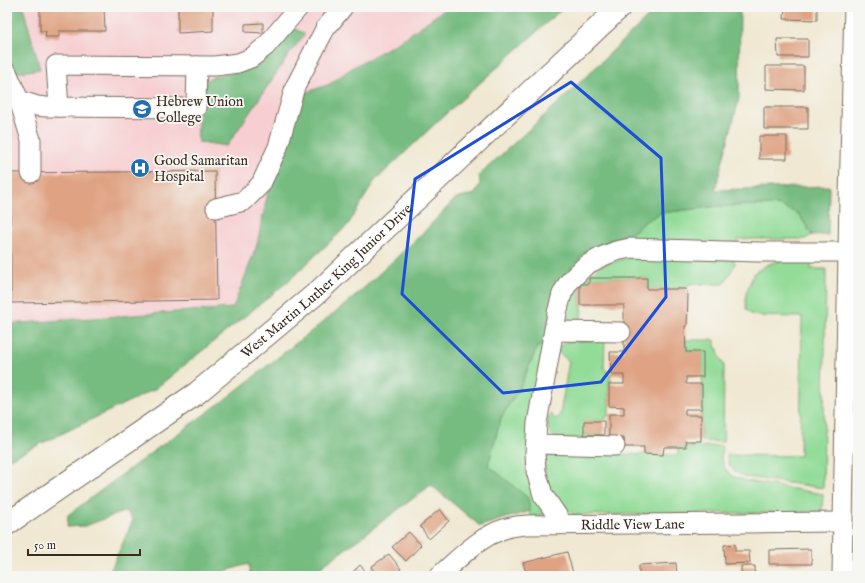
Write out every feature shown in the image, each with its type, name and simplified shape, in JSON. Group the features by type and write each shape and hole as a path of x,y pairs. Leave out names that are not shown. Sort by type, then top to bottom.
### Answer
{"main road":[{"name":"West Martin Luther King Junior Drive","path":"7,524 197,393 318,292 620,7"}],"street":[{"path":"58,107 56,64 215,66 238,63 252,58 266,46 299,7"},
{"path":"216,208 244,201 261,184 278,147 295,87 325,29 343,7"},
{"path":"842,576 854,7"},
{"path":"19,100 37,106 58,107 196,108 197,66"},
{"path":"7,72 19,100 31,140 31,173"},
{"path":"563,524 543,495 536,471 537,423 562,294 568,283 585,266 594,260 616,251 630,248 758,252 848,252"},
{"path":"554,331 621,332"},
{"path":"536,444 615,446"},
{"name":"Riddle View Lane","path":"439,576 488,536 506,528 525,525 843,522"}],"highlighted area":[{"path":"571,82 661,158 666,297 601,382 503,393 402,294 415,179"}],"shaded area":[{"path":"7,7 448,7 399,42 353,67 330,84 302,94 272,172 257,245 233,308 7,324"}],"green space":[{"path":"7,7 23,7 40,69 11,72 7,62"},
{"path":"448,7 564,7 438,121 374,182 348,225 286,283 155,389 7,460 7,324 233,308 257,245 272,172 302,94 330,84 353,67 399,42"},
{"path":"658,7 740,7 739,99 715,190 829,186 828,235 812,235 799,214 778,205 719,206 660,213 646,221 633,232 587,249 560,282 546,342 537,348 520,387 501,418 488,465 528,498 530,511 480,526 431,485 309,576 250,576 249,564 208,576 108,576 133,520 126,511 85,526 67,527 68,515 223,401 352,299 423,233 456,198 475,194 480,184 479,175 567,95"},
{"path":"293,28 305,34 290,53 227,146 198,142 198,119 206,81 215,76 249,68 269,56"},
{"path":"778,205 799,214 812,235 805,239 738,239 737,244 617,243 570,269 587,249 633,232 646,221 660,213 719,206"},
{"path":"625,258 734,259 735,264 724,284 689,284 686,289 647,289 647,278 590,278 589,284 580,284 590,274 603,265"},
{"path":"811,260 811,269 826,269 823,488 746,477 739,474 731,467 727,455 800,456 802,317 759,316 751,314 746,309 746,293 754,273 767,265 777,261"},
{"path":"580,284 580,305 582,305 581,319 577,324 571,322 566,313 568,300"},
{"path":"605,340 604,368 611,375 609,384 609,414 604,421 584,421 585,435 604,435 602,439 556,438 549,430 548,419 550,414 556,419 560,415 569,361 558,352 560,346 565,342"},
{"path":"685,340 715,340 715,347 718,349 719,356 724,366 723,442 701,441 703,352 686,352"},
{"path":"546,342 536,403 545,507 543,516 530,516 527,498 488,465 501,418 520,386 537,348"},
{"path":"722,446 721,458 725,469 732,476 747,481 823,494 822,512 573,515 554,493 545,473 544,465 550,453 678,455 678,447"}],"building":[{"path":"40,7 104,7 105,31 59,31 59,37 45,37 46,31 40,31"},
{"path":"178,7 213,7 213,31 178,33"},
{"path":"785,7 817,7 817,20 784,19"},
{"path":"263,23 263,33 245,32 245,24"},
{"path":"777,39 808,39 808,57 778,57"},
{"path":"766,66 804,66 804,90 766,89"},
{"path":"764,107 808,107 808,129 764,129"},
{"path":"759,136 787,136 787,159 759,159"},
{"path":"215,171 217,300 11,303 10,173"},
{"path":"589,278 647,278 647,289 686,289 688,295 687,326 685,326 686,352 703,352 703,377 686,377 686,384 702,384 702,409 685,409 685,415 701,415 701,441 685,441 686,447 664,447 663,455 644,454 644,447 625,447 624,438 609,438 609,414 624,414 624,407 609,406 609,384 624,384 624,375 611,375 610,352 624,352 624,305 580,305 580,284 589,284"},
{"path":"584,421 604,421 604,435 584,435"},
{"path":"440,509 449,521 429,539 420,526"},
{"path":"409,532 421,545 406,561 392,547"},
{"path":"735,544 735,551 749,551 750,563 725,564 724,545"},
{"path":"811,549 812,564 769,564 769,550"},
{"path":"567,552 573,573 564,576 527,576 523,563"},
{"path":"389,554 401,569 392,576 377,576 371,567"},
{"path":"676,563 677,576 639,576 639,565"},
{"path":"360,565 370,576 349,576"},
{"path":"741,566 755,566 755,576 741,576"}],"place":[{"name":"Hebrew Union College","path":"142,109"},
{"name":"Good Samaritan Hospital","path":"140,168"}]}
